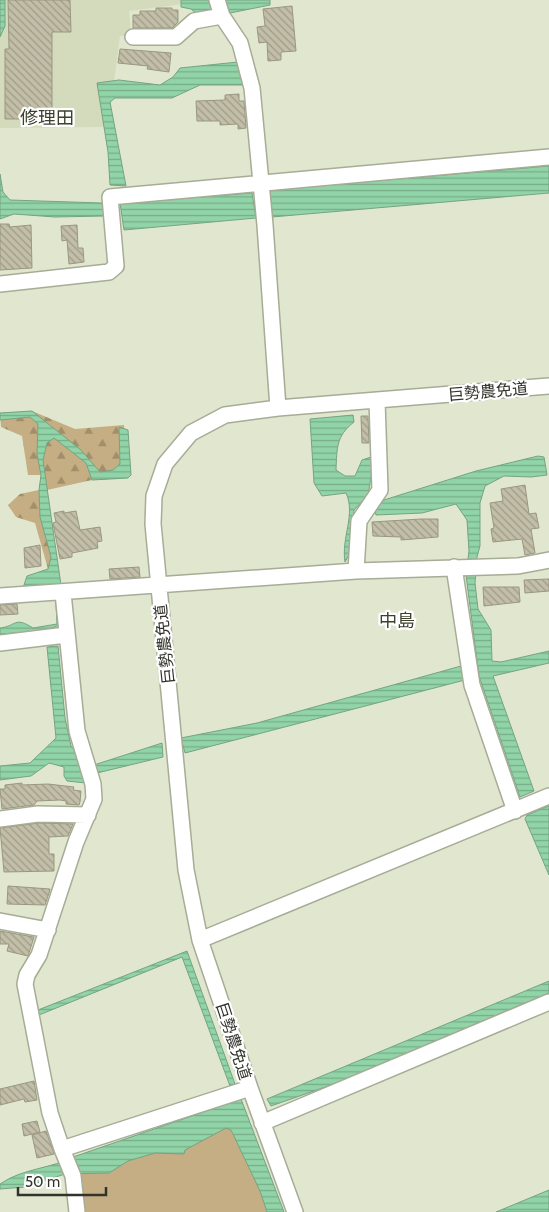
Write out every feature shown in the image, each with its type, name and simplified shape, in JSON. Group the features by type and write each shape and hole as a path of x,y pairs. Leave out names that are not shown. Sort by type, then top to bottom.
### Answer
{"street":[{"path":"217,0 222,16 240,42 252,88 278,408"},
{"path":"133,37 176,37 194,21 222,16"},
{"path":"0,284 109,272 116,266 110,197 549,157"},
{"path":"549,386 549,395"},
{"name":"巨勢農免道","path":"295,1212 262,1124 200,940 186,870 158,584 153,524 154,496 165,464 191,433 225,415 278,408 549,386"},
{"path":"356,571 359,521 380,490 377,401"},
{"path":"0,596 356,571 518,566 549,560"},
{"path":"458,567 472,685 515,810"},
{"path":"63,593 77,731 93,784 94,799 76,842 39,955 27,975 25,984 50,1113 73,1176 77,1212"},
{"path":"0,642 66,634"},
{"path":"200,940 549,796"},
{"path":"0,819 38,814 88,815"},
{"path":"0,917 48,930"},
{"path":"262,1124 549,1002"},
{"path":"64,1154 250,1088"}],"shaded area":[{"path":"0,0 198,0 199,2 129,11 131,35 120,36 108,127 0,128"},
{"path":"0,0 5,0 5,26 0,37"},
{"path":"181,0 211,0 213,9 198,15 191,9 181,7"},
{"path":"224,0 270,0 270,5 230,13"},
{"path":"238,62 244,78 242,85 200,85 172,98 115,98 110,102 126,186 110,185 108,152 97,83 119,80 160,85 173,77 180,68"},
{"path":"549,166 549,193 272,217 270,190"},
{"path":"0,174 3,192 10,200 102,203 105,216 55,217 14,214 0,219"},
{"path":"252,193 256,218 124,230 120,203"},
{"path":"32,411 81,450 100,472 113,470 120,464 119,427 128,430 131,475 128,478 92,480 86,463 54,438 47,443 43,460 61,585 23,588 27,576 48,569 51,557 40,517 39,490 41,475 37,454 38,424 30,417 0,420 0,413"},
{"path":"353,415 354,422 344,432 339,443 336,470 345,476 355,476 362,460 371,457 372,472 368,495 354,510 349,555 345,562 344,553 350,509 349,501 346,493 322,496 314,483 310,419"},
{"path":"538,456 544,457 547,475 531,477 504,476 485,486 480,503 480,546 475,583 478,609 491,630 492,661 501,662 549,651 549,663 493,676 534,791 520,797 479,676 466,575 469,551 467,520 456,504 422,513 376,515 375,510 384,500 476,471"},
{"path":"56,602 59,625 45,631 0,634 0,628 19,622 33,628 57,624"},
{"path":"58,646 65,718 71,746 77,753 86,783 67,781 64,776 64,767 49,763 31,776 0,780 0,766 30,763 56,738 47,647"},
{"path":"461,666 465,680 185,753 181,738 257,723"},
{"path":"162,743 163,757 97,773 94,765"},
{"path":"549,806 549,875 525,819 527,815"},
{"path":"187,951 235,1084 230,1086 182,957 39,1015 38,1010"},
{"path":"549,981 549,993 331,1085 271,1106 267,1099"},
{"path":"241,1099 284,1212 267,1212 260,1191 231,1130 226,1128 185,1150 184,1154 155,1153 128,1161 109,1173 65,1174 25,1187 0,1189 0,1184 18,1175 57,1164"},
{"path":"549,1190 549,1212 496,1212"}],"green space":[{"path":"32,411 75,429 124,425 128,478 92,480 47,490 58,570 48,569 35,523 16,517 8,505 20,494 39,490 41,475 28,475 22,436 1,427 0,413"},
{"path":"241,1099 284,1212 83,1212 79,1174"}],"building":[{"path":"8,0 70,0 71,32 52,32 52,119 5,119 5,49 9,49"},
{"path":"292,6 296,51 281,52 281,60 268,61 267,42 259,43 257,27 265,26 263,9"},
{"path":"156,8 178,10 178,22 172,28 133,28 133,15 140,15 140,11 156,11"},
{"path":"120,49 171,53 169,72 147,69 148,66 118,63"},
{"path":"239,94 239,101 244,101 246,128 238,129 238,124 220,125 220,121 197,121 196,101 225,100 225,95"},
{"path":"0,224 9,224 10,227 31,225 32,268 0,270"},
{"path":"77,225 78,248 83,248 84,262 69,264 67,240 62,241 61,226"},
{"path":"361,416 368,416 369,443 362,443"},
{"path":"525,485 529,514 536,513 539,528 531,529 535,553 525,555 522,539 493,542 491,529 494,528 490,503 503,501 501,489"},
{"path":"64,511 64,513 76,511 80,530 100,527 102,541 97,542 98,548 72,553 72,557 60,559 53,523 56,522 54,513"},
{"path":"438,519 438,537 401,540 401,537 373,536 372,522"},
{"path":"40,545 41,566 25,568 24,548"},
{"path":"139,567 140,577 110,579 109,569"},
{"path":"549,579 549,591 525,593 524,580"},
{"path":"483,587 519,587 520,602 484,606"},
{"path":"17,604 18,614 0,615 0,605"},
{"path":"22,783 22,785 48,784 74,787 73,790 81,791 79,805 66,804 66,801 60,800 37,801 34,805 2,809 0,789 5,789 5,785"},
{"path":"39,823 73,824 68,836 49,837 49,854 54,854 54,871 4,872 0,828"},
{"path":"8,886 50,889 45,905 7,904"},
{"path":"0,931 34,937 28,956 7,951 9,944 0,944"},
{"path":"34,1081 37,1100 25,1102 24,1099 0,1105 0,1089"},
{"path":"37,1121 40,1132 24,1136 22,1124"},
{"path":"46,1131 54,1154 37,1158 32,1135"}],"district":[{"name":"修理田","path":"47,118"},
{"name":"中島","path":"397,621"}]}
